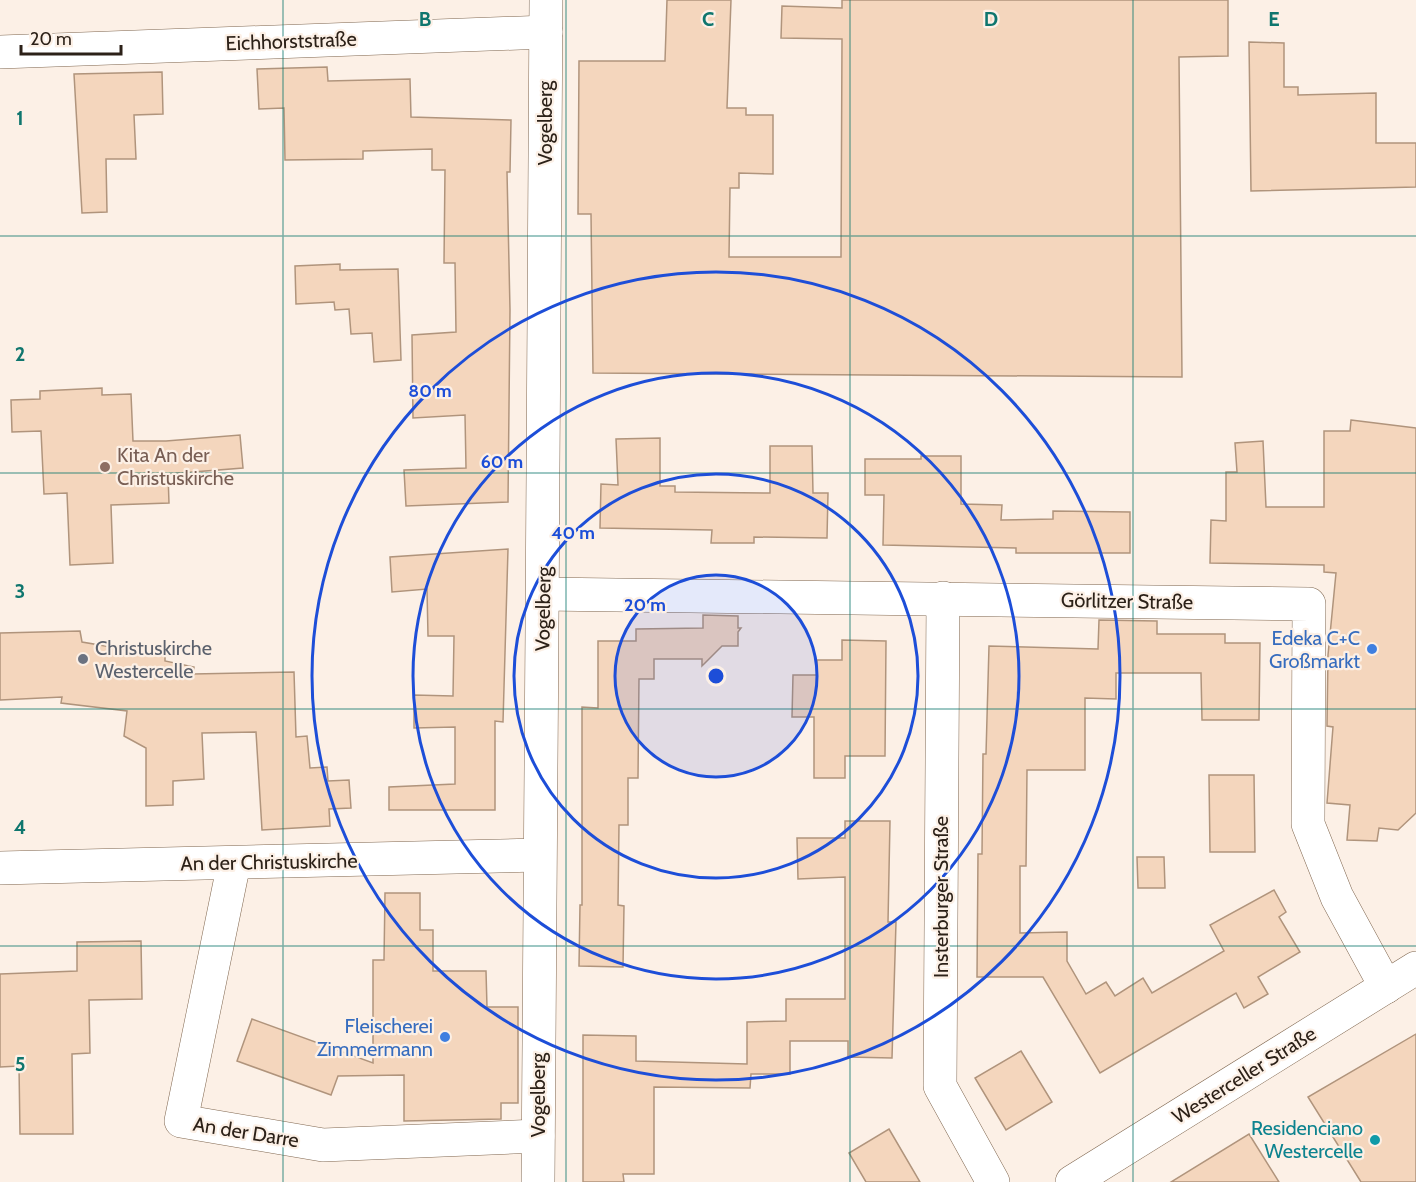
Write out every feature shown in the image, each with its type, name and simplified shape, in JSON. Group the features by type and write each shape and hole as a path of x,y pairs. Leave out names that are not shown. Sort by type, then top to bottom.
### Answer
{"street":[{"name":"Vogelberg","path":"538,1182 538,855 543,594 546,0"},
{"name":"Eichhorststraße","path":"0,52 546,32"},
{"name":"Görlitzer Straße","path":"543,594 1309,604 1308,824 1337,897 1386,987"},
{"name":"Insterburger Straße","path":"943,598 940,1086 993,1182"},
{"name":"An der Christuskirche","path":"0,868 538,855"},
{"name":"An der Darre","path":"234,863 181,1121 323,1144 538,1136"},
{"name":"Westerceller Straße","path":"1072,1182 1416,968"}],"building":[{"path":"667,0 731,0 727,108 746,108 746,115 773,115 773,174 739,173 739,188 730,188 729,257 841,257 842,39 781,38 782,6 842,8 842,0 1228,0 1228,56 1179,57 1182,377 593,373 591,214 578,214 579,61 665,61"},
{"path":"1249,42 1284,43 1284,87 1298,87 1298,95 1376,93 1376,143 1416,143 1416,187 1251,191"},
{"path":"327,67 328,81 410,79 411,117 511,120 510,172 507,172 510,310 508,502 406,506 404,470 466,468 465,415 413,418 412,335 456,332 455,263 444,263 445,170 432,170 432,149 363,151 363,159 285,160 284,108 259,109 257,69"},
{"path":"162,72 163,114 134,115 136,159 106,159 107,212 82,213 74,74"},
{"path":"340,264 340,270 398,269 401,360 374,362 372,333 351,334 349,309 335,310 334,302 296,304 295,266"},
{"name":"Kita An der Christuskirche","path":"102,388 102,395 131,394 133,441 166,441 240,435 243,468 168,474 169,503 111,505 113,563 70,565 67,493 44,494 41,431 12,432 11,400 40,399 40,391"},
{"name":"Edeka C+C Großmarkt","path":"1351,420 1416,428 1416,813 1398,830 1379,828 1377,841 1347,840 1350,805 1327,803 1333,727 1327,726 1328,655 1336,573 1324,572 1324,565 1210,563 1211,520 1226,521 1226,472 1237,472 1235,443 1263,441 1266,507 1324,507 1324,431 1350,431"},
{"path":"660,438 660,486 675,486 675,492 770,493 770,446 812,446 813,493 828,493 827,538 754,537 754,543 711,543 712,530 600,528 601,484 618,485 616,439"},
{"path":"921,456 961,456 961,504 1002,505 1001,520 1053,519 1053,511 1130,512 1130,553 1016,553 1016,548 883,545 884,495 865,495 865,459 921,459"},
{"path":"508,549 503,722 495,721 495,810 389,810 389,787 455,784 455,727 414,728 414,695 453,696 454,636 428,636 427,589 392,592 390,557"},
{"path":"703,615 738,616 738,628 741,628 738,632 738,646 722,646 702,666 702,659 654,659 654,679 639,679 638,778 628,778 628,825 619,825 618,905 624,906 623,967 579,966 580,905 582,905 582,707 598,708 598,641 636,641 636,629 703,628"},
{"path":"1099,620 1157,621 1157,634 1225,634 1225,643 1260,643 1259,720 1202,720 1201,673 1116,673 1116,699 1085,698 1085,770 1027,770 1026,866 1020,866 1020,933 1067,932 1067,961 1086,994 1106,982 1115,996 1143,978 1152,993 1224,951 1210,925 1274,890 1286,912 1279,917 1300,952 1258,977 1268,994 1244,1008 1236,993 1100,1073 1043,977 977,977 978,854 982,854 983,754 986,754 989,646 1098,649"},
{"path":"80,631 82,642 165,656 165,661 194,667 193,674 294,672 296,737 307,736 310,768 327,767 328,781 349,780 351,808 329,809 330,826 262,830 256,732 202,733 204,779 173,781 173,805 146,806 146,748 124,736 127,711 61,703 62,697 0,700 0,633"},
{"path":"842,640 886,641 885,756 845,756 845,778 814,778 814,717 792,717 793,675 817,675 817,660 842,660"},
{"path":"1209,775 1254,775 1255,852 1210,852"},
{"path":"845,821 890,821 888,922 896,922 892,1058 848,1057 848,1041 790,1041 790,1074 751,1074 750,1088 654,1087 654,1174 623,1174 624,1182 583,1182 583,1035 636,1036 636,1061 747,1064 747,1022 786,1021 786,999 845,999 845,877 798,879 797,838 845,838"},
{"path":"1137,857 1164,857 1165,888 1138,888"},
{"name":"Fleischerei Zimmermann","path":"385,893 420,893 420,930 433,930 433,971 486,971 487,1007 518,1007 518,1103 501,1103 501,1119 404,1121 404,1075 338,1076 331,1095 237,1061 252,1019 373,1063 373,960 384,960"},
{"path":"141,941 142,999 89,1000 90,1053 72,1054 73,1134 20,1134 19,1066 0,1067 0,974 77,971 77,942"},
{"name":"Residenciano Westercelle","path":"1416,1034 1416,1182 1361,1182 1308,1097"},
{"path":"1021,1051 1052,1102 1006,1130 975,1078"},
{"path":"889,1129 920,1182 866,1182 849,1153"},
{"path":"1249,1134 1279,1182 1171,1182"}],"place":[{"name":"Kita An der Christuskirche","path":"105,467"},
{"name":"Edeka C+C Großmarkt","path":"1372,649"},
{"name":"Christuskirche Westercelle","path":"83,659"},
{"name":"Fleischerei Zimmermann","path":"445,1037"},
{"name":"Residenciano Westercelle","path":"1375,1140"}]}
